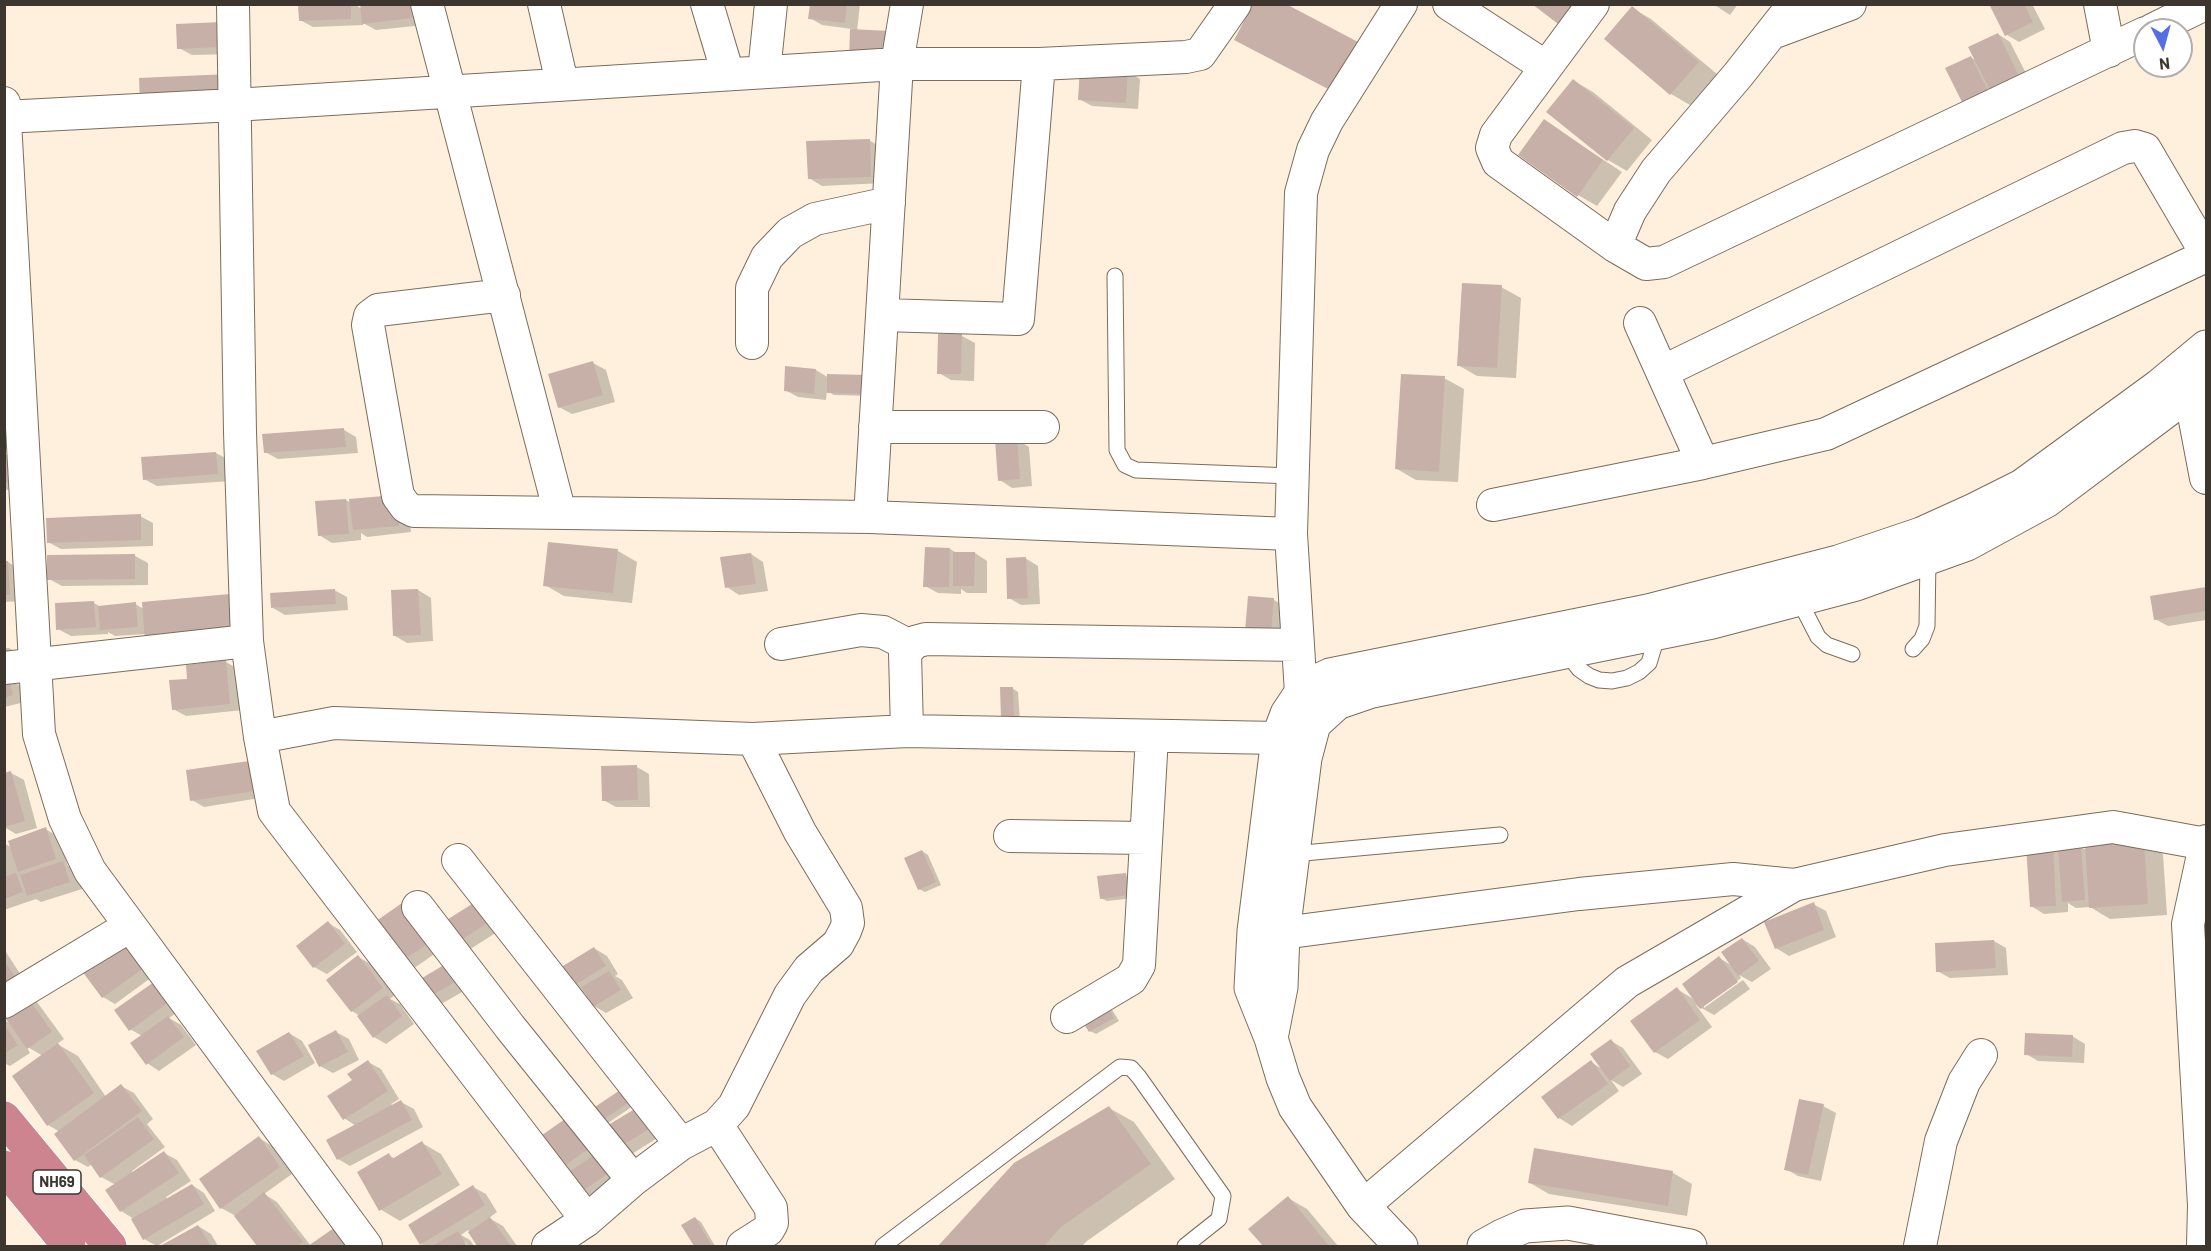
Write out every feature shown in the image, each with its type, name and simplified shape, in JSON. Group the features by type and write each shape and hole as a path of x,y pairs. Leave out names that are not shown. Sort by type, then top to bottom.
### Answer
{"highway":[{"name":"NH69","path":"4,1118 110,1246"},
{"name":"NH69","path":"4,1167 69,1246"}],"street":[{"path":"233,4 240,432 247,641 260,737 274,812 587,1220"},
{"path":"427,4 560,513"},
{"path":"544,4 562,84"},
{"path":"707,4 728,74"},
{"path":"764,72 771,4"},
{"path":"870,517 897,64 907,4"},
{"path":"5,117 897,64 1039,64 1186,57 1200,54 1235,4"},
{"path":"1314,724 1301,693 1291,534 1300,194 1313,150 1327,120 1401,4"},
{"path":"1449,4 1546,67"},
{"path":"1593,4 1496,135 1492,148 1498,162 1615,246 1646,264 1664,262 2133,39"},
{"path":"1615,246 1630,211 1656,171 1738,75 1794,4"},
{"path":"1771,33 1850,4"},
{"path":"2100,4 2109,51"},
{"path":"2176,18 2205,4"},
{"path":"882,315 1018,319 1039,64"},
{"path":"4,103 39,734 66,819 90,871 366,1246"},
{"path":"1493,505 1703,463 1826,434 2206,254 2145,149 2135,146 2123,148 1662,372"},
{"path":"752,343 752,288 766,257 790,233 815,219 889,203"},
{"path":"504,296 378,310 370,316 368,325 398,496 406,507 414,511 870,517 1291,534"},
{"path":"1640,323 1703,463"},
{"path":"1268,932 1293,854 1305,758 1314,724 1337,703 1372,691 1712,622 1856,584 1925,546 1974,510 2022,486 2159,386 2206,347"},
{"path":"1401,1246 1363,1206 1295,1107 1282,1078 1271,1038 1281,987 1268,932 1278,738 1287,714 1301,693 1313,683 1330,675 1648,610 1838,562 1925,546 1967,544 2046,501 2198,388"},
{"path":"2198,388 2206,478"},
{"path":"875,428 1043,427"},
{"path":"781,644 861,630 883,632 910,646"},
{"path":"907,730 905,653 915,642 926,639 1298,645"},
{"path":"4,668 247,641"},
{"path":"260,737 334,723 753,739 907,730 1278,738"},
{"path":"1067,1017 1131,979 1139,965 1152,736"},
{"path":"548,1246 587,1220 681,1143 717,1125 734,1106 790,995 809,969 837,944 848,923 846,908 800,832 753,739"},
{"path":"1363,1206 1627,982 1794,885 1945,850 2114,827 2206,843 2188,924 2205,1205 2203,1246"},
{"path":"1010,836 1146,838"},
{"path":"458,860 681,1143"},
{"path":"1268,932 1579,894 1732,879 1794,885"},
{"path":"418,907 510,1027 633,1180"},
{"path":"4,1002 130,926"},
{"path":"1920,1246 1941,1141 1964,1082 1981,1055"},
{"path":"717,1125 771,1208 772,1222 768,1230 743,1246"},
{"path":"1484,1246 1526,1226 1568,1223 1690,1246"}],"lane":[{"path":"1115,276 1117,450 1125,465 1136,470 1292,476"},
{"path":"1913,649 1922,639 1927,626 1925,546"},
{"path":"1799,600 1818,637 1827,645 1852,654"},
{"path":"1293,854 1500,835"},
{"path":"883,1246 1120,1067 1131,1068 1139,1077 1223,1196 1223,1208 1219,1219 1185,1246"}],"building":[{"path":"298,4 351,4 351,19 299,21"},
{"path":"360,4 410,4 412,18 362,24"},
{"path":"810,4 847,4 845,23 808,19"},
{"path":"1253,4 1286,4 1358,42 1332,91 1234,40"},
{"path":"1532,4 1585,4 1566,30"},
{"path":"1989,4 2024,4 2033,22 2005,36"},
{"path":"1632,6 1699,62 1670,95 1604,39"},
{"path":"222,22 223,47 177,49 176,24"},
{"path":"850,29 890,31 889,63 849,61"},
{"path":"1998,33 2021,80 1992,94 1968,47"},
{"path":"1971,56 1990,95 1965,108 1945,68"},
{"path":"1080,67 1128,70 1126,103 1078,100"},
{"path":"229,74 231,100 140,104 139,78"},
{"path":"1573,79 1634,128 1607,161 1546,112"},
{"path":"1544,119 1603,160 1577,197 1518,155"},
{"path":"870,139 871,177 808,179 806,141"},
{"path":"1462,283 1502,285 1497,368 1457,366"},
{"path":"938,334 962,334 961,374 937,374"},
{"path":"593,361 603,395 558,408 548,374"},
{"path":"785,366 816,369 814,394 784,391"},
{"path":"827,374 867,375 867,394 827,393"},
{"path":"1401,374 1445,376 1439,472 1395,469"},
{"path":"344,428 346,447 264,453 262,434"},
{"path":"1017,438 1020,479 998,481 995,440"},
{"path":"216,452 218,474 143,480 141,457"},
{"path":"4,455 9,455 10,483 4,483"},
{"path":"395,495 399,526 353,530 349,499"},
{"path":"346,499 349,534 318,536 315,501"},
{"path":"141,514 141,540 47,543 46,518"},
{"path":"548,542 618,549 613,593 543,586"},
{"path":"925,547 950,548 949,587 923,587"},
{"path":"953,552 975,552 974,586 953,586"},
{"path":"751,553 756,584 725,588 720,557"},
{"path":"135,554 135,579 47,580 47,555"},
{"path":"1026,557 1028,598 1007,599 1006,558"},
{"path":"4,561 8,561 10,595 4,595"},
{"path":"2206,587 2206,611 2154,620 2150,596"},
{"path":"335,589 336,604 271,608 270,593"},
{"path":"418,589 421,635 393,636 391,590"},
{"path":"230,594 234,634 145,642 142,602"},
{"path":"1248,596 1274,598 1271,633 1245,631"},
{"path":"94,601 96,627 56,630 55,603"},
{"path":"136,602 138,627 100,630 98,606"},
{"path":"226,660 230,704 172,710 169,680 187,679 186,665"},
{"path":"9,678 13,695 4,698 4,679"},
{"path":"1000,687 1013,687 1014,718 1001,719"},
{"path":"249,761 254,791 190,801 186,770"},
{"path":"637,765 638,800 602,801 601,766"},
{"path":"11,771 25,821 4,827 4,773"},
{"path":"46,827 56,859 18,872 8,841"},
{"path":"2144,841 2148,904 2089,908 2085,845"},
{"path":"2053,845 2056,906 2030,907 2026,846"},
{"path":"2081,845 2085,900 2062,902 2058,847"},
{"path":"922,850 936,882 918,890 904,858"},
{"path":"63,861 70,882 27,896 20,875"},
{"path":"16,873 23,892 4,899 4,877"},
{"path":"1126,873 1128,895 1100,899 1097,876"},
{"path":"480,899 494,919 450,947 437,926"},
{"path":"405,901 432,941 396,965 369,926"},
{"path":"1814,902 1824,930 1775,949 1764,922"},
{"path":"328,921 345,944 313,968 296,946"},
{"path":"128,938 148,965 102,998 82,971"},
{"path":"1742,938 1759,961 1738,976 1721,952"},
{"path":"1994,940 1996,968 1936,972 1935,943"},
{"path":"594,947 606,966 570,988 558,969"},
{"path":"358,955 383,988 351,1012 326,980"},
{"path":"1719,956 1738,982 1700,1009 1682,984"},
{"path":"454,959 464,977 422,1001 412,984"},
{"path":"4,960 16,978 4,985"},
{"path":"609,971 621,990 593,1007 581,987"},
{"path":"154,982 169,1002 129,1031 114,1010"},
{"path":"1677,987 1700,1020 1654,1053 1630,1021"},
{"path":"25,993 52,1032 27,1049 4,1016"},
{"path":"387,995 402,1016 373,1038 357,1016"},
{"path":"1104,1000 1114,1018 1089,1032 1078,1014"},
{"path":"168,1016 184,1037 146,1065 130,1043"},
{"path":"4,1024 18,1045 4,1054"},
{"path":"336,1030 348,1052 319,1067 308,1045"},
{"path":"289,1032 304,1056 271,1075 256,1051"},
{"path":"2025,1033 2073,1035 2072,1057 2024,1055"},
{"path":"1611,1039 1630,1066 1610,1081 1590,1054"},
{"path":"58,1043 94,1093 47,1126 12,1076"},
{"path":"368,1060 388,1091 343,1120 327,1096 352,1080 347,1074"},
{"path":"1591,1060 1608,1084 1558,1119 1541,1097"},
{"path":"121,1084 142,1111 74,1161 54,1134"},
{"path":"626,1086 634,1099 595,1125 586,1113"},
{"path":"1799,1099 1824,1104 1808,1175 1784,1170"},
{"path":"401,1100 412,1120 337,1160 326,1140"},
{"path":"643,1104 656,1125 613,1151 600,1130"},
{"path":"1109,1106 1151,1164 1061,1227 1044,1246 938,1246 1014,1163"},
{"path":"575,1112 597,1143 557,1171 535,1140"},
{"path":"138,1117 154,1139 100,1178 84,1155"},
{"path":"259,1136 280,1167 220,1209 199,1179"},
{"path":"422,1141 442,1174 379,1211 357,1172 389,1153 392,1159"},
{"path":"1534,1148 1673,1171 1668,1206 1528,1183"},
{"path":"164,1151 179,1173 120,1212 105,1190"},
{"path":"600,1151 613,1170 574,1197 560,1178"},
{"path":"192,1184 204,1204 143,1240 131,1219"},
{"path":"473,1185 485,1205 420,1245 408,1225"},
{"path":"264,1192 303,1242 297,1246 257,1246 234,1216"},
{"path":"1288,1196 1329,1246 1263,1246 1248,1229"},
{"path":"490,1217 511,1246 477,1246 468,1232"},
{"path":"695,1217 712,1246 694,1246 681,1225"},
{"path":"344,1221 362,1246 308,1246"},
{"path":"198,1225 211,1246 160,1246"},
{"path":"458,1231 467,1246 432,1246"}]}
